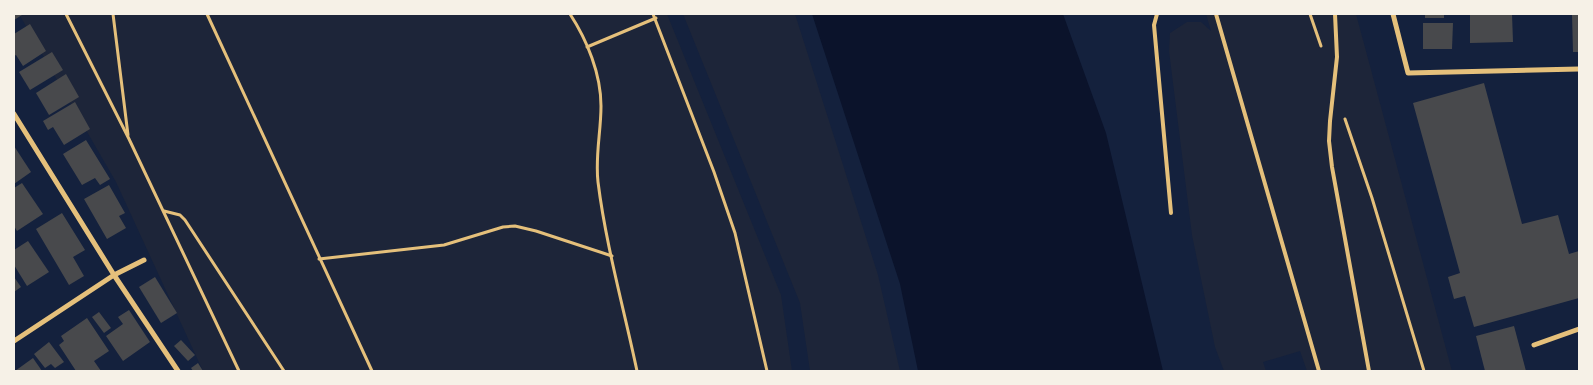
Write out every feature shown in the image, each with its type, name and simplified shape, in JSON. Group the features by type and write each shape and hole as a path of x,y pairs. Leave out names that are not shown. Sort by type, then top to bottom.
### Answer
{"street":[{"path":"1393,14 1408,73 1579,69"},
{"path":"14,114 114,274 178,371"},
{"path":"14,341 114,274 144,260"},
{"path":"1534,345 1579,330"}],"lane":[{"path":"1157,14 1154,25 1171,213"},
{"path":"1216,14 1319,371"},
{"path":"1335,14 1337,57 1329,141 1369,371"}],"path":[{"path":"66,14 129,139 239,371"},
{"path":"113,14 129,139"},
{"path":"206,14 372,371"},
{"path":"570,14 587,47 600,91 601,107 596,165 612,256 638,371"},
{"path":"654,14 735,233 768,371"},
{"path":"1310,14 1322,50"},
{"path":"587,47 656,18"},
{"path":"1344,114 1372,198 1424,371"},
{"path":"163,210 180,215 184,220 284,371"},
{"path":"319,258 444,244 503,227 516,226 612,256"}],"shaded area":[{"path":"19,14 667,14 781,295 792,371 203,371 116,182"},
{"path":"683,14 795,14 878,275 900,371 810,371 800,303"},
{"path":"812,14 1063,14 1106,133 1163,371 918,371 900,284"},
{"path":"1206,14 1356,14 1452,371 1307,371 1300,351 1263,362 1266,371 1224,371 1215,347 1192,235 1169,51 1170,33 1187,22 1201,22 1211,31"}],"building":[{"path":"14,14 21,14 22,15 14,20"},
{"path":"1425,14 1444,14 1444,18 1425,18"},
{"path":"1470,14 1512,14 1513,42 1470,43"},
{"path":"1572,14 1579,14 1579,52 1573,52"},
{"path":"1423,23 1453,23 1452,49 1423,49"},
{"path":"30,24 46,51 23,66 16,55 14,56 14,34"},
{"path":"52,52 63,70 30,90 19,72"},
{"path":"66,74 79,97 49,115 36,93"},
{"path":"1484,83 1522,224 1558,215 1569,254 1579,251 1579,298 1474,327 1465,296 1454,299 1448,277 1460,273 1413,103"},
{"path":"75,102 90,129 64,145 53,127 48,130 43,121"},
{"path":"86,140 110,179 100,185 95,178 82,185 63,154"},
{"path":"14,146 31,172 14,184"},
{"path":"22,183 43,214 17,231 14,226 14,188"},
{"path":"109,185 125,213 119,216 126,228 107,239 84,199"},
{"path":"62,213 85,250 73,257 84,276 69,285 36,229"},
{"path":"28,241 49,272 27,286 14,265 14,250"},
{"path":"14,277 21,287 14,292"},
{"path":"155,277 177,313 161,323 139,287"},
{"path":"129,310 150,342 123,361 106,336 123,324 118,317"},
{"path":"99,312 111,328 104,333 92,317"},
{"path":"87,318 109,351 94,361 101,371 76,371 59,345 64,341 61,336"},
{"path":"1514,326 1526,371 1485,371 1476,336"},
{"path":"181,340 195,355 188,361 174,346"},
{"path":"49,342 64,362 55,368 51,364 45,368 34,354"},
{"path":"33,358 42,371 15,371"},
{"path":"198,363 203,371 193,371 191,368"}]}
